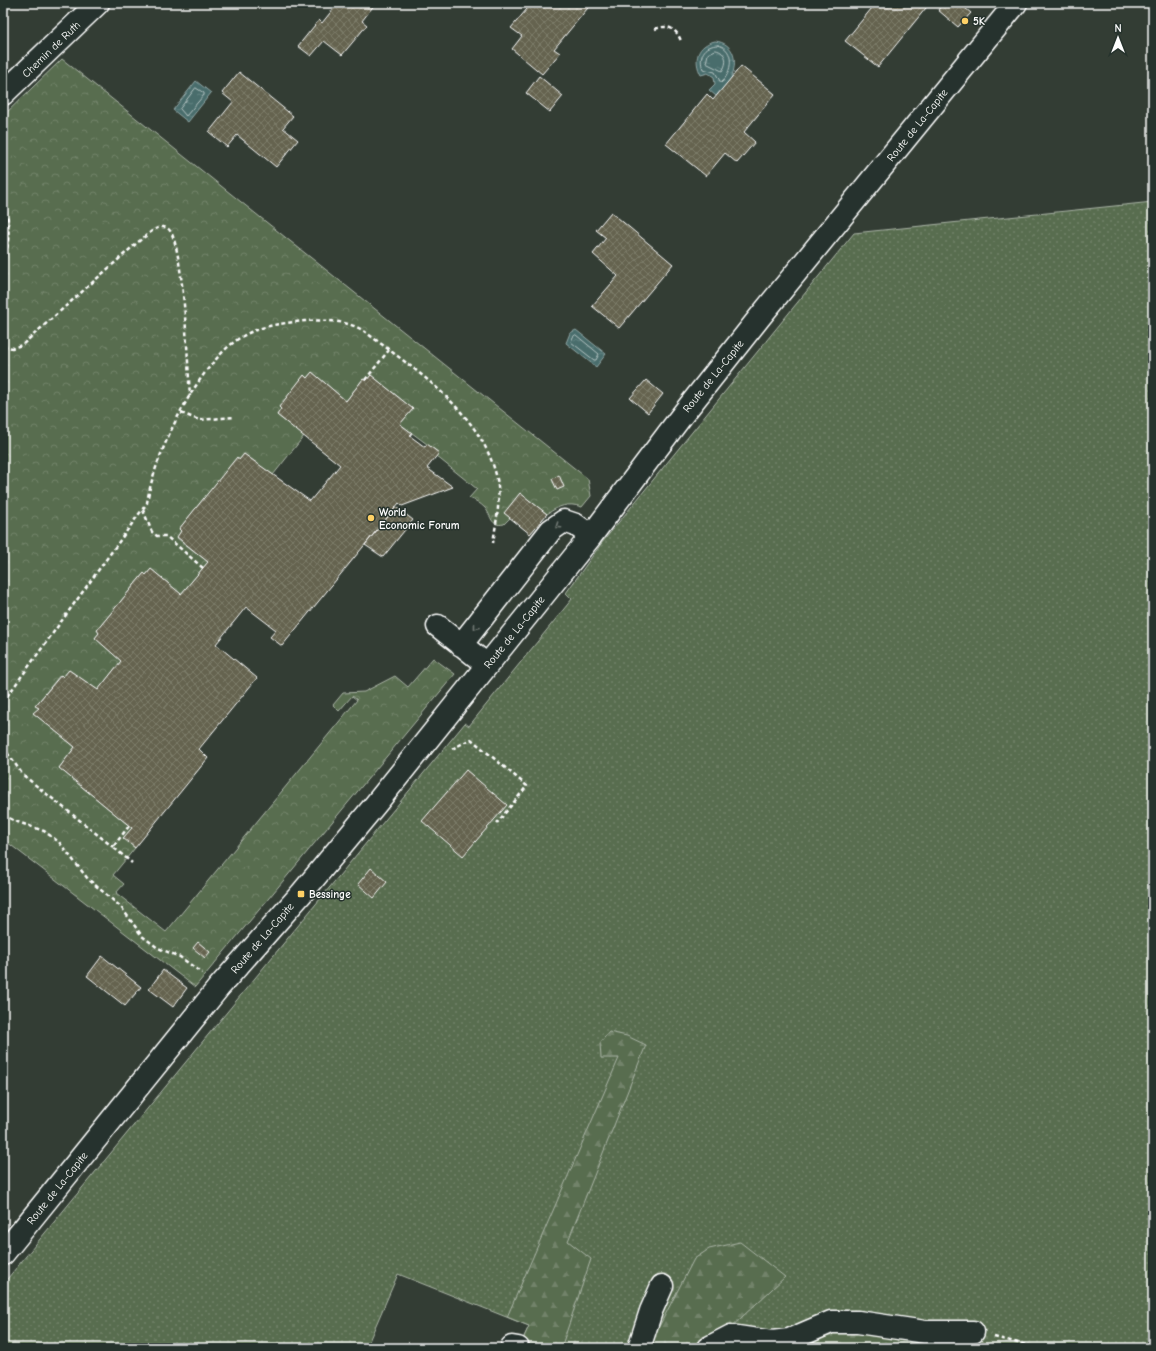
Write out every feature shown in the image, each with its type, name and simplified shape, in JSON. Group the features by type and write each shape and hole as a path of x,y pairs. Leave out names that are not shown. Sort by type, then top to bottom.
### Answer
{"street":[{"name":"Chemin de Ruth","path":"3,94 98,3"},
{"name":"Route de La-Capite","path":"3,1254 220,987 370,811 591,536 683,414 750,330 1016,3"},
{"path":"461,645 551,530 564,521 576,525 591,536"},
{"path":"438,626 487,665"},
{"path":"639,1348 651,1311 662,1286"},
{"path":"708,1348 731,1336 772,1342 789,1340 831,1322 858,1322 930,1333 973,1332"}],"path":[{"path":"655,29 663,26 670,27 677,32 681,41"},
{"path":"3,270 10,234 10,224 4,203"},
{"path":"3,346 12,348 22,345 138,242 157,228 169,228 174,237 180,265 190,397"},
{"path":"3,702 147,503 156,467 181,413 208,368 228,346 250,332 267,327 298,322 338,322 358,327 427,379 467,419 482,443 494,471 498,491 498,505 493,543"},
{"path":"365,380 389,350"},
{"path":"181,413 199,420 235,417"},
{"path":"142,510 152,532 157,536 166,536 203,568"},
{"path":"471,739 527,786 496,823"},
{"path":"3,747 23,775 132,863"},
{"path":"3,815 15,821 44,831 59,842 88,879 121,907 135,928 145,939 158,948 186,961 220,987"},
{"path":"113,847 129,826"},
{"path":"973,1332 1039,1348"}],"green space":[{"path":"62,59 588,479 591,496 582,507 567,505 555,509 547,514 520,493 505,513 510,518 504,524 496,524 485,508 469,498 477,489 436,456 439,453 400,424 413,409 371,375 366,381 363,379 346,401 312,372 307,378 304,376 279,407 281,409 277,415 304,436 273,475 244,454 239,460 237,458 179,529 181,531 177,538 208,562 181,594 151,569 146,575 144,573 97,630 99,633 95,638 121,661 98,690 69,670 63,677 60,675 36,705 39,708 34,713 75,747 59,768 132,828 124,838 135,848 113,875 124,884 116,893 166,932 357,700 352,696 339,711 333,705 343,693 364,692 395,676 408,687 433,658 455,674 195,987 3,839 3,116"},
{"path":"1153,202 1153,1348 519,1348 529,1326 398,1274 366,1348 3,1348 3,1284 465,723 469,726 572,599 566,593 601,544 854,233"},
{"path":"609,1032 627,1036 646,1045 568,1241 591,1259 561,1348 519,1348 529,1326 507,1317 619,1058 601,1058 600,1043"},
{"path":"740,1242 785,1277 728,1330 753,1348 648,1348 694,1259 709,1249"},
{"path":"830,1328 872,1330 898,1339 898,1348 794,1348"}],"water":[{"path":"715,41 727,45 731,49 734,60 731,78 716,96 709,90 715,84 714,77 708,73 701,75 697,64 698,54 704,46"},
{"path":"196,81 211,93 188,122 173,110"},
{"path":"576,330 606,354 596,367 566,343 570,333"}],"building":[{"path":"338,3 375,4 362,21 367,25 342,55 324,41 311,56 298,46 319,20 322,23"},
{"path":"532,3 592,3 554,49 560,53 542,74 512,49 522,36 511,28"},
{"path":"876,3 930,3 878,67 845,41"},
{"path":"943,3 959,3 971,13 958,27 938,10"},
{"path":"741,66 775,94 744,132 755,142 737,163 725,153 706,176 666,144 707,94 713,100"},
{"path":"239,72 293,116 283,128 298,140 276,167 237,135 227,147 209,132 233,102 222,93"},
{"path":"539,76 563,96 550,112 526,93"},
{"path":"611,212 673,264 619,328 592,306 618,276 593,254 606,238 596,230"},
{"path":"312,372 346,401 363,379 366,381 371,375 413,409 400,424 412,433 410,436 425,447 427,444 439,453 427,468 453,487 402,506 399,503 282,646 270,637 276,630 246,607 216,644 257,678 199,749 208,758 135,848 123,838 132,828 59,768 75,747 33,713 39,708 35,706 61,675 63,677 69,670 98,690 121,661 95,638 99,633 97,630 144,573 146,575 151,569 181,594 208,562 177,537 181,531 179,529 237,457 239,460 244,454 310,501 340,465 277,415 281,409 279,407 304,375 307,378"},
{"path":"646,380 663,394 648,413 630,398"},
{"path":"559,475 564,487 557,490 552,479"},
{"path":"520,493 547,514 530,534 504,513"},
{"path":"396,507 413,520 383,557 365,545"},
{"path":"466,770 507,805 463,856 422,821"},
{"path":"371,868 387,882 374,898 358,884"},
{"path":"198,942 210,952 205,958 193,948"},
{"path":"102,956 141,987 125,1006 87,976"},
{"path":"163,970 187,988 173,1007 149,989"}],"place":[{"name":"5K","path":"965,21"},
{"name":"World Economic Forum","path":"371,518"},
{"name":"Bessinge","path":"301,894"}]}
